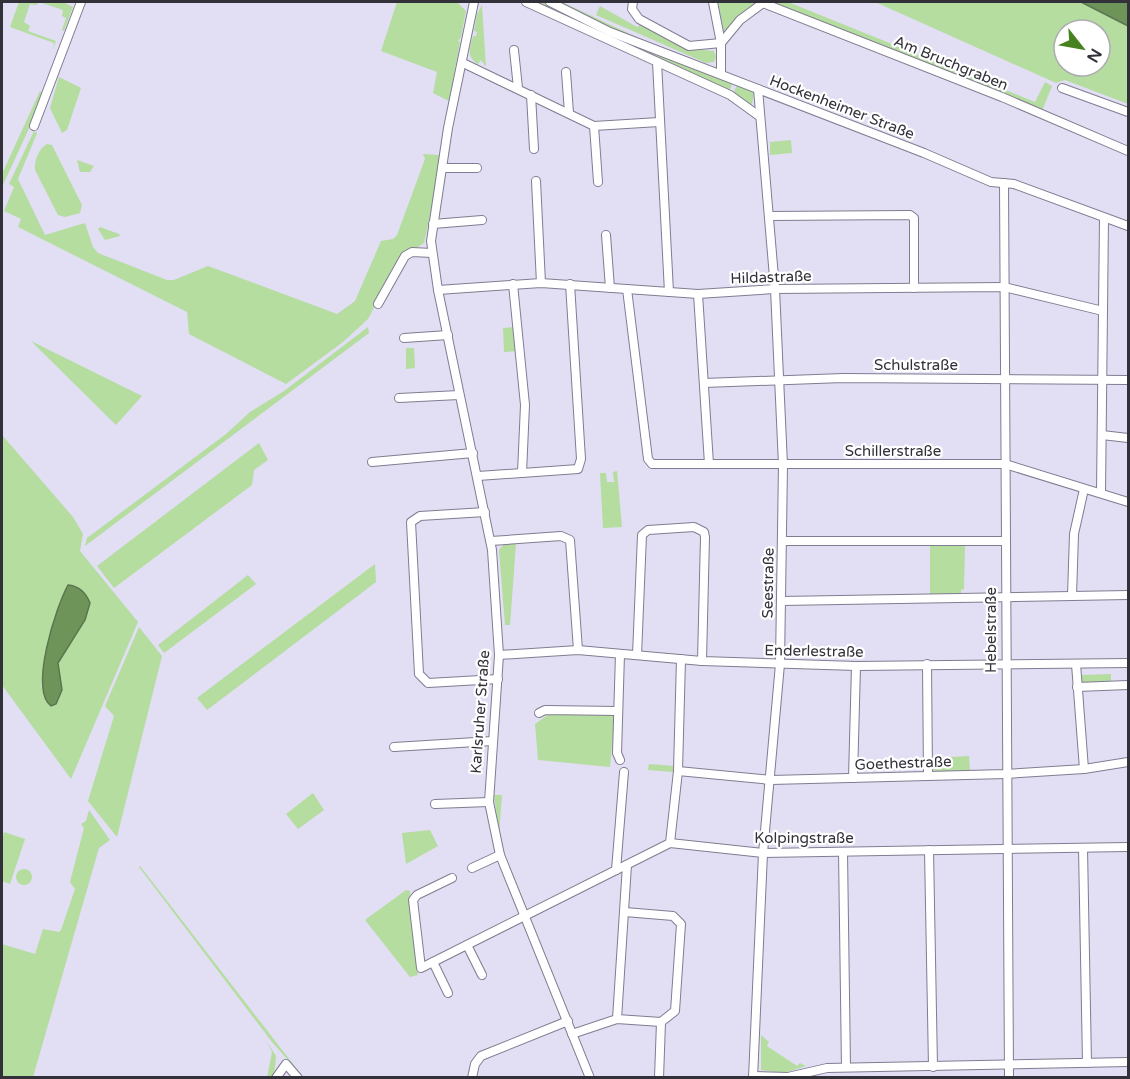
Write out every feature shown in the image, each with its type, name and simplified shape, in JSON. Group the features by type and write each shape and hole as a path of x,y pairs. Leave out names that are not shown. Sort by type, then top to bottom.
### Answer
{"street":[{"path":"34,126 81,2"},
{"name":"Karlsruher Straße","path":"474,2 442,168 433,224 432,253 459,395 491,541 499,655 489,802 500,855 590,1077"},
{"path":"526,2 730,95 759,116"},
{"name":"Hockenheimer Straße","path":"550,2 610,32 924,153 991,182 1014,184 1128,226"},
{"path":"633,2 632,9 639,19 689,46 721,43"},
{"path":"713,2 721,43 721,74"},
{"name":"Am Bruchgraben","path":"721,43 740,20 761,2 1002,97 1128,151"},
{"path":"514,50 518,88"},
{"path":"657,62 669,292"},
{"path":"463,63 594,126 659,122"},
{"path":"566,72 569,113"},
{"path":"1062,88 1128,112"},
{"name":"Seestraße","path":"753,1077 763,854 780,664 783,465 775,289 758,89"},
{"path":"531,95 534,149"},
{"path":"594,126 598,182"},
{"path":"442,168 477,168"},
{"path":"536,181 541,283"},
{"name":"Hebelstraße","path":"1004,183 1009,1077"},
{"path":"769,216 910,215 914,218 915,288"},
{"path":"1101,493 1104,218"},
{"path":"433,224 482,220"},
{"path":"606,235 610,288"},
{"path":"378,304 405,256 412,252 432,253"},
{"name":"Hildastraße","path":"438,290 541,283 699,294 775,289 1004,287 1103,311"},
{"path":"513,284 525,399 522,473"},
{"path":"478,476 578,469 581,459 570,284"},
{"name":"Schillerstraße","path":"627,289 648,459 652,464 1005,464 1128,502"},
{"path":"699,294 709,464"},
{"path":"404,338 448,335"},
{"name":"Schulstraße","path":"704,383 1005,378 1128,380"},
{"path":"399,398 459,395"},
{"path":"1102,435 1128,438"},
{"path":"372,462 473,453"},
{"path":"1072,596 1074,534 1084,489"},
{"path":"485,512 416,517 411,522 419,674 428,683 498,679"},
{"path":"637,655 642,535 648,530 694,527 704,532 705,537 702,661"},
{"path":"491,541 561,536 570,540 578,650"},
{"path":"782,541 1005,541"},
{"path":"781,601 1128,595"},
{"name":"Enderlestraße","path":"499,655 578,650 702,661 856,666 1128,663"},
{"path":"620,654 617,753 620,760"},
{"path":"452,878 417,895 413,900 421,968 670,843 678,771 681,659"},
{"path":"927,664 928,776"},
{"path":"1076,664 1084,769"},
{"path":"853,778 856,666"},
{"path":"1077,687 1128,685"},
{"path":"539,713 544,710 618,711"},
{"path":"394,747 492,741"},
{"name":"Goethestraße","path":"678,771 771,780 1006,774 1084,769 1128,762"},
{"path":"616,870 624,771"},
{"path":"435,804 489,802"},
{"name":"Kolpingstraße","path":"670,843 763,854 1128,847"},
{"path":"1083,848 1087,1063"},
{"path":"929,850 933,1067"},
{"path":"843,852 846,1067"},
{"path":"472,868 500,855"},
{"path":"616,1018 627,865"},
{"path":"572,1034 616,1018 661,1022 672,1016 677,1005 681,924 673,916 624,912"},
{"path":"467,945 482,975"},
{"path":"433,962 448,993"},
{"path":"472,1077 475,1064 481,1056 568,1021"},
{"path":"659,1077 661,1022"},
{"path":"753,1077 788,1077 846,1067 1128,1062"},
{"path":"276,1077 286,1064 298,1077"}],"shaded area":[{"path":"19,2 38,2 37,5 30,4 24,22 30,26 28,31 56,41 53,49 54,43 10,27"},
{"path":"39,2 63,2 73,7 64,31 62,30 66,18 62,16 63,10"},
{"path":"397,2 457,2 466,11 461,37 458,41 460,42 449,101 433,93 437,72 381,51"},
{"path":"532,2 543,2 642,48 733,82 729,92"},
{"path":"557,2 562,2 683,59 609,28"},
{"path":"718,2 754,2 757,3 724,33"},
{"path":"769,2 788,2 1035,102 1045,82 1052,86 1042,111"},
{"path":"875,2 1080,2 1112,18 1128,26 1128,104 1065,80 1056,83"},
{"path":"1081,2 1128,2 1128,26"},
{"path":"482,5 486,67 481,60 478,64 470,55 473,36 476,36 477,32 474,31 477,14"},
{"path":"600,6 637,27 640,25 693,49 714,51 716,57 714,62 706,63 596,15"},
{"path":"59,77 81,88 67,130 62,133 50,108"},
{"path":"738,83 754,92 752,105 733,94"},
{"path":"40,91 44,96 2,187 2,174"},
{"path":"34,131 37,133 18,179 45,235 85,223 93,247 98,253 167,280 174,280 208,266 337,314 355,301 381,241 393,239 397,235 425,159 423,154 439,155 442,159 424,243 399,259 368,319 343,342 286,384 189,334 187,312 18,227 21,219 4,211 14,187 9,184"},
{"path":"791,140 792,153 770,155 770,142"},
{"path":"47,144 52,145 82,205 80,213 65,217 58,215 35,170 38,155"},
{"path":"77,160 94,166 90,172 80,172"},
{"path":"100,227 120,236 105,240 98,229"},
{"path":"368,327 369,333 85,546 87,538 226,434 250,412 284,391"},
{"path":"515,327 517,351 504,352 503,328"},
{"path":"31,341 142,396 116,425"},
{"path":"406,348 414,348 415,368 406,369"},
{"path":"2,435 73,517 83,534 80,551 138,622 71,779 2,685","holes":["68,585 90,603 85,620 41,688 53,622"]},
{"path":"259,443 268,460 254,470 252,485 114,588 97,566"},
{"path":"617,471 622,527 603,528 600,473 606,473 607,482 614,482 613,472"},
{"path":"505,543 516,543 510,625 505,625 499,550"},
{"path":"930,545 965,545 964,589 961,590 961,595 930,595"},
{"path":"375,564 376,582 207,710 197,698"},
{"path":"248,575 256,584 164,653 158,645"},
{"path":"68,585 82,591 90,603 85,620 58,663 62,690 56,704 51,706 45,697 44,666 57,611"},
{"path":"139,627 162,656 117,837 88,801 114,716 105,706"},
{"path":"1111,674 1111,683 1082,685 1082,675"},
{"path":"549,714 615,714 610,767 538,760 535,724"},
{"path":"969,756 970,771 936,772 932,769 932,758"},
{"path":"649,764 674,766 673,772 648,770"},
{"path":"313,793 324,810 298,829 286,814"},
{"path":"494,795 502,795 499,834"},
{"path":"89,810 110,840 99,848 33,1077 2,1077 2,944 35,954 43,929 59,932 61,930 75,889 70,882 84,828 81,824 86,821"},
{"path":"430,830 438,846 406,864 402,833"},
{"path":"4,832 25,839 10,884 2,881"},
{"path":"140,866 303,1077 272,1042"},
{"path":"21,869 27,869 32,877 30,883 21,885 16,880 16,874"},
{"path":"406,890 410,891 418,975 410,977 365,920"},
{"path":"761,1035 769,1042 767,1046 797,1066 800,1063 806,1066 784,1073 761,1070"},
{"path":"267,1042 276,1056 274,1077 267,1078 272,1052"}]}
